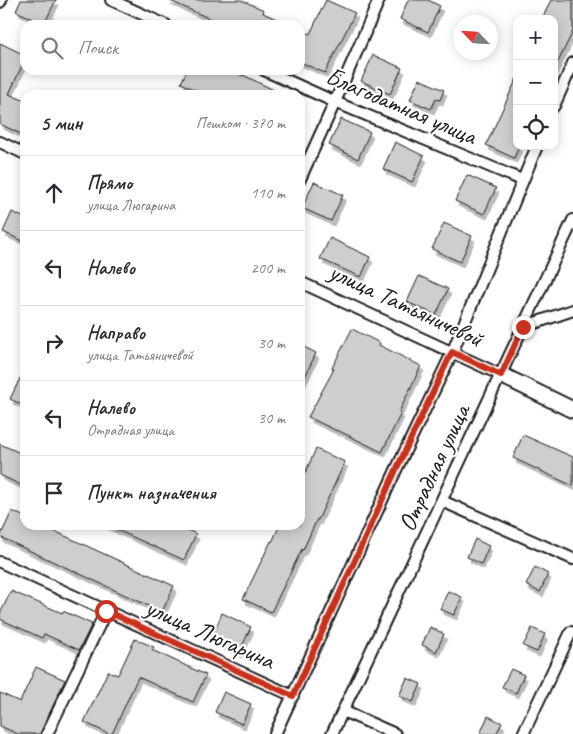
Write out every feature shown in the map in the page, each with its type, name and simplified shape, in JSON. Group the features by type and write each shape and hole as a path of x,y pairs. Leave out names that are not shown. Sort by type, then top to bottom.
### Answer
{"street":[{"path":"111,0 155,20"},
{"path":"305,168 379,0"},
{"path":"554,105 573,63"},
{"name":"Благодатная улица","path":"275,75 522,180"},
{"path":"0,142 20,152"},
{"path":"275,734 452,352 535,150"},
{"name":"Отрадная улица","path":"332,734 573,220"},
{"name":"улица Татьяничевой","path":"305,284 573,410"},
{"path":"523,327 573,310"},
{"path":"442,501 573,559"},
{"name":"улица Люгарина","path":"0,562 293,696"},
{"path":"47,734 106,611"},
{"path":"523,734 571,632"},
{"path":"343,711 395,734"}],"building":[{"path":"21,0 56,0 46,20 35,20 16,11"},
{"path":"168,0 241,0 264,10 263,13 279,20 213,20"},
{"path":"326,0 355,13 325,73 305,64 305,32 310,34"},
{"path":"408,0 428,0 440,6 428,32 400,19"},
{"path":"551,0 573,0 573,31 558,62 558,15 544,15"},
{"path":"0,43 20,53 20,70 9,94 20,99 20,134 0,124"},
{"path":"373,55 402,68 390,94 361,81"},
{"path":"185,75 243,75 274,90 196,90 181,83"},
{"path":"419,79 444,90 440,100 436,99 431,109 410,100"},
{"path":"513,87 513,150 517,150 514,158 486,145"},
{"path":"341,119 370,132 358,159 329,145"},
{"path":"395,142 424,156 412,182 383,169"},
{"path":"467,175 496,188 484,214 455,201"},
{"path":"314,182 343,195 331,221 305,209 305,202"},
{"path":"12,212 20,216 20,240 3,232"},
{"path":"444,223 472,236 460,262 432,249"},
{"path":"330,238 370,257 361,277 320,259"},
{"path":"419,276 448,289 436,315 407,302"},
{"path":"352,329 421,366 382,452 308,417 334,369 332,368"},
{"path":"305,348 316,353 305,376"},
{"path":"20,378 20,404 10,399"},
{"path":"523,435 573,457 573,486 513,458"},
{"path":"0,444 20,453 20,485 0,475"},
{"path":"316,449 345,462 271,612 243,599 278,530 305,530 305,473"},
{"path":"12,511 20,515 20,530 52,530 174,586 162,612 0,537"},
{"path":"117,530 188,530 196,534 184,560"},
{"path":"475,539 489,546 481,564 467,557"},
{"path":"535,567 548,574 540,592 526,585"},
{"path":"11,591 92,624 79,650 44,634 42,638 0,619 0,614"},
{"path":"448,591 462,597 454,615 440,609"},
{"path":"222,613 251,627 239,653 211,640"},
{"path":"430,627 444,634 436,652 422,645"},
{"path":"532,628 545,634 537,652 523,646"},
{"path":"135,639 154,647 152,650 206,675 193,702 138,677 112,734 109,734 84,722 108,671 118,675"},
{"path":"36,667 65,680 40,734 18,734 0,726 0,693 20,702"},
{"path":"511,669 524,675 516,693 502,687"},
{"path":"407,678 421,684 413,702 399,696"},
{"path":"224,692 251,704 242,724 215,712"},
{"path":"488,716 502,723 496,734 480,734"}],"route":[{"path":"106,611 293,696 452,352 501,375 523,327"}]}
